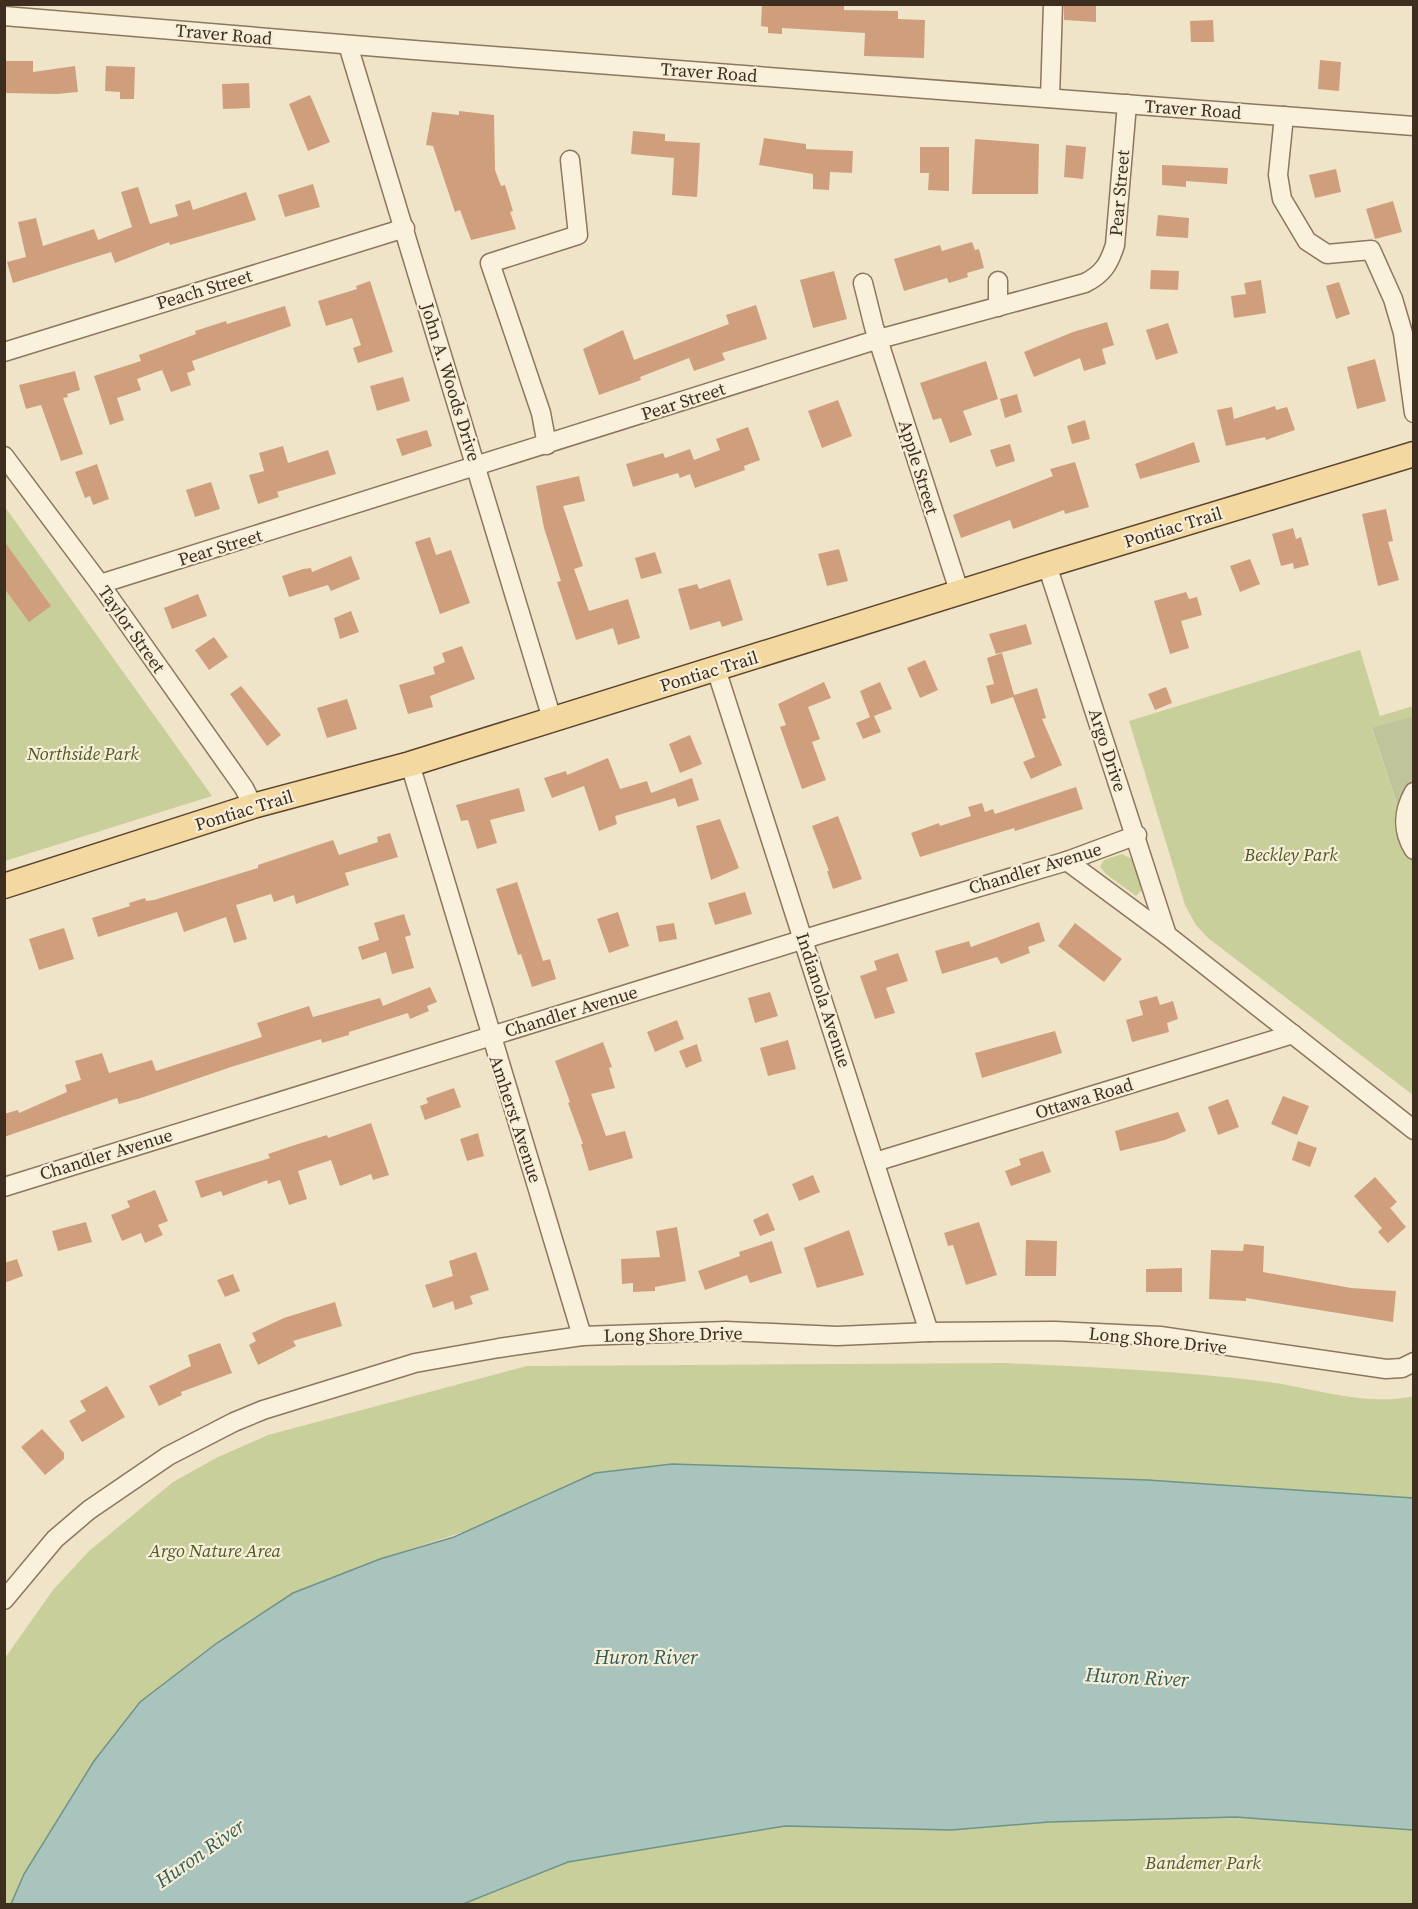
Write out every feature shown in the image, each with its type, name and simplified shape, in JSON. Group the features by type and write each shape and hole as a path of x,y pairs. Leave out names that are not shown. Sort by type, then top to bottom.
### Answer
{"main road":[{"name":"Pontiac Trail","path":"4,886 253,806 410,764 1047,565 1413,454"}],"street":[{"path":"1050,98 1053,4"},
{"name":"Traver Road","path":"4,16 348,45 1413,126"},
{"name":"John A. Woods Drive","path":"348,45 552,719"},
{"name":"Pear Street","path":"100,584 879,339 1085,283 1101,274 1115,244 1127,104"},
{"path":"1284,116 1278,175 1282,199 1307,241 1327,254 1371,249 1393,299 1402,333 1413,413"},
{"path":"547,445 541,413 490,263 578,235 570,160"},
{"name":"Peach Street","path":"4,352 405,228"},
{"path":"998,281 998,307"},
{"name":"Apple Street","path":"863,283 960,594"},
{"name":"Taylor Street","path":"4,456 100,584 244,788 253,806"},
{"name":"Argo Drive","path":"1047,565 1137,835 1167,936"},
{"name":"Indianola Avenue","path":"716,669 805,940 929,1332"},
{"name":"Amherst Avenue","path":"410,764 490,1036 555,1239 582,1336"},
{"path":"1413,792 1404,817 1407,839 1413,850"},
{"name":"Chandler Avenue","path":"4,1187 490,1036 1067,861 1137,835"},
{"path":"1067,861 1167,936 1413,1130"},
{"name":"Ottawa Road","path":"875,1162 1293,1034"},
{"name":"Long Shore Drive","path":"4,1600 56,1539 89,1510 168,1456 234,1422 263,1410 415,1363 582,1336 726,1331 837,1336 929,1332 1055,1331 1160,1336 1386,1369 1402,1368 1413,1362"}],"green space":[{"name":"Northside Park","path":"5,507 212,796 5,861"},
{"name":"Beckley Park","path":"1360,650 1380,716 1413,706 1413,716 1372,729 1413,853 1413,1095 1208,938 1196,925 1185,905 1129,721"},
{"path":"1413,716 1413,853 1372,728"},
{"path":"1122,854 1134,860 1142,890 1136,896 1100,867 1104,860"},
{"name":"Argo Nature Area","path":"1004,1363 1236,1378 1360,1398 1397,1399 1413,1396 1413,1498 1148,1480 672,1464 380,1559 94,1761 24,1874 11,1904 5,1904 5,1658 53,1590 89,1551 173,1482 218,1457 268,1435 527,1366"},
{"name":"Bandemer Park","path":"1236,1817 1413,1830 1413,1904 463,1904 568,1862 785,1826 951,1830 1049,1822"}],"water":[{"name":"Huron River","path":"672,1464 1148,1480 1413,1498 1413,1830 1236,1817 1049,1822 951,1830 785,1826 568,1862 463,1904 11,1904 24,1874 94,1761 140,1702 217,1643 293,1593 380,1559 454,1537 595,1473"}],"building":[{"path":"762,4 844,4 844,10 898,11 898,19 925,20 924,58 864,56 865,33 782,28 782,34 768,33 768,27 761,26"},
{"path":"1064,4 1096,4 1096,22 1064,20"},
{"path":"1213,20 1214,42 1191,42 1190,21"},
{"path":"1320,60 1341,62 1339,91 1318,89"},
{"path":"4,61 33,61 33,72 75,66 78,92 4,93"},
{"path":"106,66 135,67 134,99 120,99 120,92 105,91"},
{"path":"249,83 250,108 223,109 222,84"},
{"path":"310,95 330,142 308,151 289,104"},
{"path":"459,111 494,115 495,170 501,186 505,185 516,229 471,240 460,210 455,212 433,146 426,145 432,112 459,115"},
{"path":"633,131 665,134 665,141 700,143 697,197 672,195 674,158 631,154"},
{"path":"764,138 806,144 806,149 853,151 852,173 830,172 829,190 813,189 813,174 759,165"},
{"path":"975,139 1039,144 1038,194 972,194"},
{"path":"1066,145 1086,147 1083,179 1064,177"},
{"path":"920,147 949,147 949,191 928,190 929,173 920,173"},
{"path":"1162,165 1228,168 1227,184 1186,181 1186,187 1162,185"},
{"path":"1336,169 1341,192 1315,198 1309,175"},
{"path":"313,184 320,207 285,217 278,195"},
{"path":"138,187 150,224 178,216 175,205 190,200 193,210 246,192 256,220 170,245 169,242 115,263 111,252 13,283 7,262 26,257 18,222 36,218 43,246 94,229 98,240 132,227 121,192"},
{"path":"1393,201 1402,232 1375,239 1366,209"},
{"path":"1158,215 1189,218 1188,238 1156,236"},
{"path":"972,242 975,250 979,249 984,268 967,273 968,277 949,283 947,278 904,291 894,259 940,245 942,251"},
{"path":"1151,270 1179,271 1178,290 1150,289"},
{"path":"834,271 847,319 813,328 800,280"},
{"path":"1261,280 1266,313 1234,318 1231,296 1246,294 1244,283"},
{"path":"370,281 393,352 358,363 353,348 361,345 352,318 326,326 318,301 357,289 356,286"},
{"path":"1339,282 1350,314 1336,319 1326,286"},
{"path":"756,305 767,339 722,353 725,360 694,371 689,358 640,377 641,380 599,395 583,349 623,330 634,360 729,324 726,315"},
{"path":"285,306 291,326 192,361 195,370 187,373 191,385 171,392 162,370 137,379 141,390 117,398 124,420 110,425 94,376 141,361 139,355 196,334 195,331 226,321 227,324"},
{"path":"1107,322 1114,345 1102,349 1106,364 1084,371 1080,358 1034,377 1024,352 1073,332"},
{"path":"1168,323 1178,353 1156,360 1146,330"},
{"path":"1375,359 1386,401 1357,409 1347,367"},
{"path":"986,361 998,399 963,411 972,435 950,443 941,418 933,420 920,383"},
{"path":"75,371 80,390 67,394 68,397 63,398 83,454 61,461 41,405 26,409 19,385"},
{"path":"403,377 410,401 377,411 370,386"},
{"path":"1017,394 1022,412 1005,418 1000,399"},
{"path":"838,400 852,436 822,448 808,411"},
{"path":"1275,406 1276,410 1287,407 1295,430 1266,440 1265,437 1226,446 1217,410 1232,407 1234,419"},
{"path":"1085,420 1090,439 1072,444 1067,426"},
{"path":"748,427 760,460 744,466 745,470 695,488 690,474 680,478 678,473 633,487 626,464 663,453 665,458 690,449 694,460 720,450 716,439"},
{"path":"427,430 432,446 402,456 396,439"},
{"path":"1194,442 1200,462 1140,479 1135,464"},
{"path":"1010,444 1015,461 996,467 990,450"},
{"path":"283,446 288,463 328,450 336,474 277,492 279,497 258,504 249,475 264,471 259,453"},
{"path":"1075,462 1089,507 1065,514 1064,510 1013,529 1010,520 961,538 953,515 1053,476 1050,469"},
{"path":"97,464 109,499 93,505 90,496 85,498 75,472"},
{"path":"579,476 585,501 563,506 583,566 574,569 589,611 628,599 640,638 618,645 613,628 576,640 557,582 561,581 544,528 536,486"},
{"path":"211,482 220,509 195,517 186,490"},
{"path":"1386,509 1393,541 1388,542 1399,580 1378,586 1362,514"},
{"path":"1293,528 1296,539 1301,537 1309,565 1294,569 1293,563 1281,566 1272,534"},
{"path":"430,537 436,555 451,550 470,603 440,614 415,542"},
{"path":"4,541 51,606 29,622 4,588"},
{"path":"839,549 848,581 827,586 818,554"},
{"path":"655,552 662,573 641,579 635,558"},
{"path":"351,556 360,579 331,591 328,585 289,597 282,576 303,569 311,568 312,572"},
{"path":"1250,559 1260,584 1240,592 1230,566"},
{"path":"730,579 743,620 722,627 720,621 690,630 678,589 697,584 699,589"},
{"path":"1186,592 1189,599 1197,597 1202,615 1181,621 1189,648 1170,654 1154,601"},
{"path":"198,594 207,616 172,629 164,608"},
{"path":"351,611 359,632 340,639 334,618"},
{"path":"1026,624 1032,644 996,654 989,634"},
{"path":"214,637 228,657 209,670 195,650"},
{"path":"462,646 475,679 430,696 433,707 408,714 399,685 435,674 433,667 445,662 442,653"},
{"path":"1002,653 1014,695 1037,688 1046,718 1042,719 1062,765 1031,779 1023,762 1035,757 1013,697 991,704 986,686 994,684 987,658"},
{"path":"925,660 938,690 920,698 907,668"},
{"path":"824,682 831,698 808,707 820,739 812,742 826,780 802,789 780,727 786,725 778,704"},
{"path":"880,682 892,709 874,716 881,732 863,739 856,723 870,717 860,691"},
{"path":"241,686 281,735 267,746 230,694"},
{"path":"1166,687 1172,703 1155,710 1148,694"},
{"path":"347,699 357,729 327,738 317,708"},
{"path":"690,735 702,764 680,773 669,744"},
{"path":"608,758 620,789 647,781 651,793 692,778 699,800 678,807 675,798 615,816 617,824 599,831 584,786 552,798 544,778 566,771 567,775"},
{"path":"1076,787 1083,809 1015,831 1014,828 920,857 911,833 939,823 940,826 971,816 968,807 982,803 985,812 993,809 995,814"},
{"path":"519,788 525,811 490,820 497,843 477,849 468,820 461,821 456,805"},
{"path":"838,816 862,879 833,889 827,871 829,871 812,826"},
{"path":"720,819 739,868 711,880 696,826"},
{"path":"390,833 398,857 345,873 349,885 296,904 294,895 274,902 271,894 236,905 247,939 234,943 226,917 184,932 177,912 98,937 92,918 130,906 129,903 145,898 146,901 154,900 258,868 258,865 333,840 339,855 378,842 377,837"},
{"path":"517,882 543,961 550,959 556,979 532,987 521,954 518,955 496,889"},
{"path":"745,892 752,914 715,925 708,903"},
{"path":"618,912 629,946 609,953 597,919"},
{"path":"404,914 411,935 405,937 414,968 392,974 386,952 362,960 358,947 379,940 374,923"},
{"path":"1039,922 1045,941 1028,947 1030,953 1001,964 997,957 942,974 935,951 969,941 971,947"},
{"path":"674,923 677,939 659,942 656,926"},
{"path":"1075,923 1122,959 1104,982 1058,946"},
{"path":"64,928 74,959 39,970 29,939"},
{"path":"898,953 908,981 886,988 895,1013 875,1019 860,976 877,970 874,961"},
{"path":"430,987 437,1002 427,1006 429,1011 410,1019 408,1013 349,1032 349,1035 322,1043 321,1039 141,1098 119,1104 117,1098 4,1137 4,1114 18,1110 19,1113 67,1092 65,1085 81,1080 75,1061 102,1053 109,1073 152,1060 156,1071 262,1037 257,1023 309,1006 313,1017 380,998 383,1006"},
{"path":"770,992 778,1016 755,1023 748,998"},
{"path":"1157,996 1160,1005 1173,1001 1178,1019 1167,1023 1169,1032 1132,1042 1126,1020 1143,1015 1139,1001"},
{"path":"677,1020 684,1039 655,1052 647,1032"},
{"path":"1055,1031 1062,1053 982,1078 975,1053"},
{"path":"788,1040 796,1069 768,1076 760,1048"},
{"path":"603,1042 612,1067 609,1068 615,1088 591,1094 606,1136 625,1131 633,1158 589,1171 581,1144 583,1144 555,1061"},
{"path":"697,1044 702,1061 686,1068 679,1051"},
{"path":"454,1088 461,1107 425,1120 420,1106 428,1103 426,1098"},
{"path":"1283,1096 1309,1106 1297,1135 1271,1124"},
{"path":"1228,1099 1239,1127 1218,1135 1208,1107"},
{"path":"1178,1112 1186,1131 1165,1140 1120,1151 1115,1131"},
{"path":"371,1123 389,1175 373,1180 371,1174 340,1186 331,1160 298,1171 307,1199 289,1205 280,1180 268,1184 267,1180 223,1196 221,1191 201,1198 195,1181 270,1158 268,1154 298,1144 327,1135 328,1138"},
{"path":"478,1133 484,1156 467,1161 460,1139"},
{"path":"1298,1141 1317,1148 1310,1167 1292,1160"},
{"path":"1043,1151 1051,1172 1011,1186 1005,1171 1021,1165 1019,1159"},
{"path":"813,1175 820,1192 799,1201 792,1184"},
{"path":"1375,1177 1397,1202 1390,1208 1406,1227 1388,1243 1378,1232 1382,1228 1354,1196"},
{"path":"155,1190 168,1221 158,1225 163,1235 145,1243 141,1233 122,1241 111,1215 130,1207 127,1201"},
{"path":"768,1213 775,1230 760,1236 753,1220"},
{"path":"86,1222 92,1242 58,1251 52,1231"},
{"path":"979,1222 997,1275 966,1285 953,1245 948,1246 944,1233"},
{"path":"677,1227 686,1281 655,1287 655,1291 633,1292 633,1283 622,1284 621,1259 660,1257 656,1231"},
{"path":"849,1230 864,1275 817,1288 804,1248"},
{"path":"1026,1240 1057,1241 1056,1276 1025,1276"},
{"path":"772,1241 782,1273 750,1283 747,1275 705,1290 698,1271 740,1256 739,1252"},
{"path":"1244,1244 1264,1246 1263,1272 1351,1288 1396,1291 1393,1322 1246,1298 1246,1301 1209,1299 1211,1250 1243,1251"},
{"path":"476,1252 489,1290 470,1296 473,1304 455,1310 453,1301 433,1308 425,1285 453,1276 449,1261"},
{"path":"17,1259 23,1276 4,1283 4,1263"},
{"path":"1182,1268 1182,1292 1146,1292 1146,1269"},
{"path":"233,1274 240,1291 225,1297 217,1280"},
{"path":"335,1302 342,1326 293,1341 296,1346 258,1365 249,1345 256,1341 252,1333 284,1318"},
{"path":"220,1343 232,1373 181,1392 182,1395 159,1406 149,1386 191,1366 188,1355"},
{"path":"107,1386 125,1417 82,1442 69,1421 86,1411 80,1401"},
{"path":"42,1429 64,1453 64,1459 45,1475 21,1447"}]}
